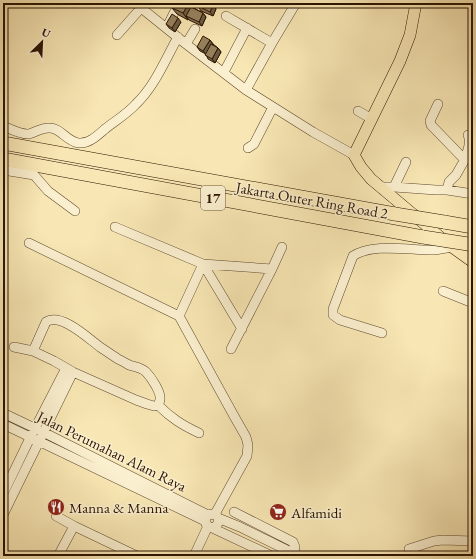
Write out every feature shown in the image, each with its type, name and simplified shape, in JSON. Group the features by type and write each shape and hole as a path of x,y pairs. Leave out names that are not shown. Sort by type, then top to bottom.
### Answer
{"highway":[{"name":"Jakarta Outer Ring Road 2","path":"3,143 473,228"},
{"name":"Jakarta Outer Ring Road 2","path":"3,159 423,237 471,244"}],"main road":[{"path":"416,3 410,35 400,61 354,155 361,168 371,179 452,247 473,262"}],"street":[{"path":"166,28 179,3"},
{"path":"246,90 296,3"},
{"path":"117,36 138,6 246,90 313,132 354,155"},
{"path":"226,16 272,43"},
{"path":"224,72 247,28"},
{"path":"186,44 195,29"},
{"path":"3,126 24,134 45,128 51,128 55,129 68,139 78,143 88,142 141,100 152,86 178,37"},
{"path":"438,104 430,121 431,125 464,159"},
{"path":"248,148 254,144 273,107"},
{"path":"358,111 372,118"},
{"path":"447,190 449,182 456,175 464,161 470,140 468,135"},
{"path":"394,187 406,162"},
{"path":"3,170 34,175 48,191 75,211"},
{"path":"382,187 447,190 473,194"},
{"path":"115,227 204,264 272,269"},
{"path":"29,243 179,316 246,437 248,445 247,456 211,520 194,556"},
{"path":"231,349 282,247"},
{"path":"382,333 340,320 333,315 333,309 353,256 358,252 368,250 432,250 452,247"},
{"path":"179,316 204,264"},
{"path":"204,264 242,329"},
{"path":"443,291 473,303"},
{"path":"33,351 46,322 56,320 68,324 79,330 117,358 147,372 159,392 160,400 158,405"},
{"path":"14,347 33,351 70,370 136,400 154,406 158,405 180,424 199,433"},
{"path":"3,494 37,434 70,370"},
{"name":"Jalan Perumahan Alam Raya","path":"3,414 37,434 211,520 272,556"},
{"name":"Jalan Perumahan Alam Raya","path":"3,424 37,434"},
{"path":"3,515 37,434"},
{"path":"234,512 293,542 297,555"},
{"path":"56,516 137,556"},
{"path":"240,526 244,517"},
{"name":"Jalan Perumahan Alam Raya","path":"211,520 240,526 297,555"},
{"path":"58,556 74,526"},
{"path":"266,539 270,530"},
{"path":"408,549 434,540 473,541"}],"building":[{"path":"175,3 189,3 183,13 172,8"},
{"path":"199,3 209,3 213,5 210,12 198,6"},
{"path":"191,7 203,13 199,22 186,16"},
{"path":"172,14 178,18 172,28 166,24"},
{"path":"203,36 210,40 203,51 197,47"},
{"path":"211,44 218,48 212,59 205,55"}],"place":[{"name":"Manna & Manna","path":"56,507"},
{"name":"Alfamidi","path":"278,512"}]}
